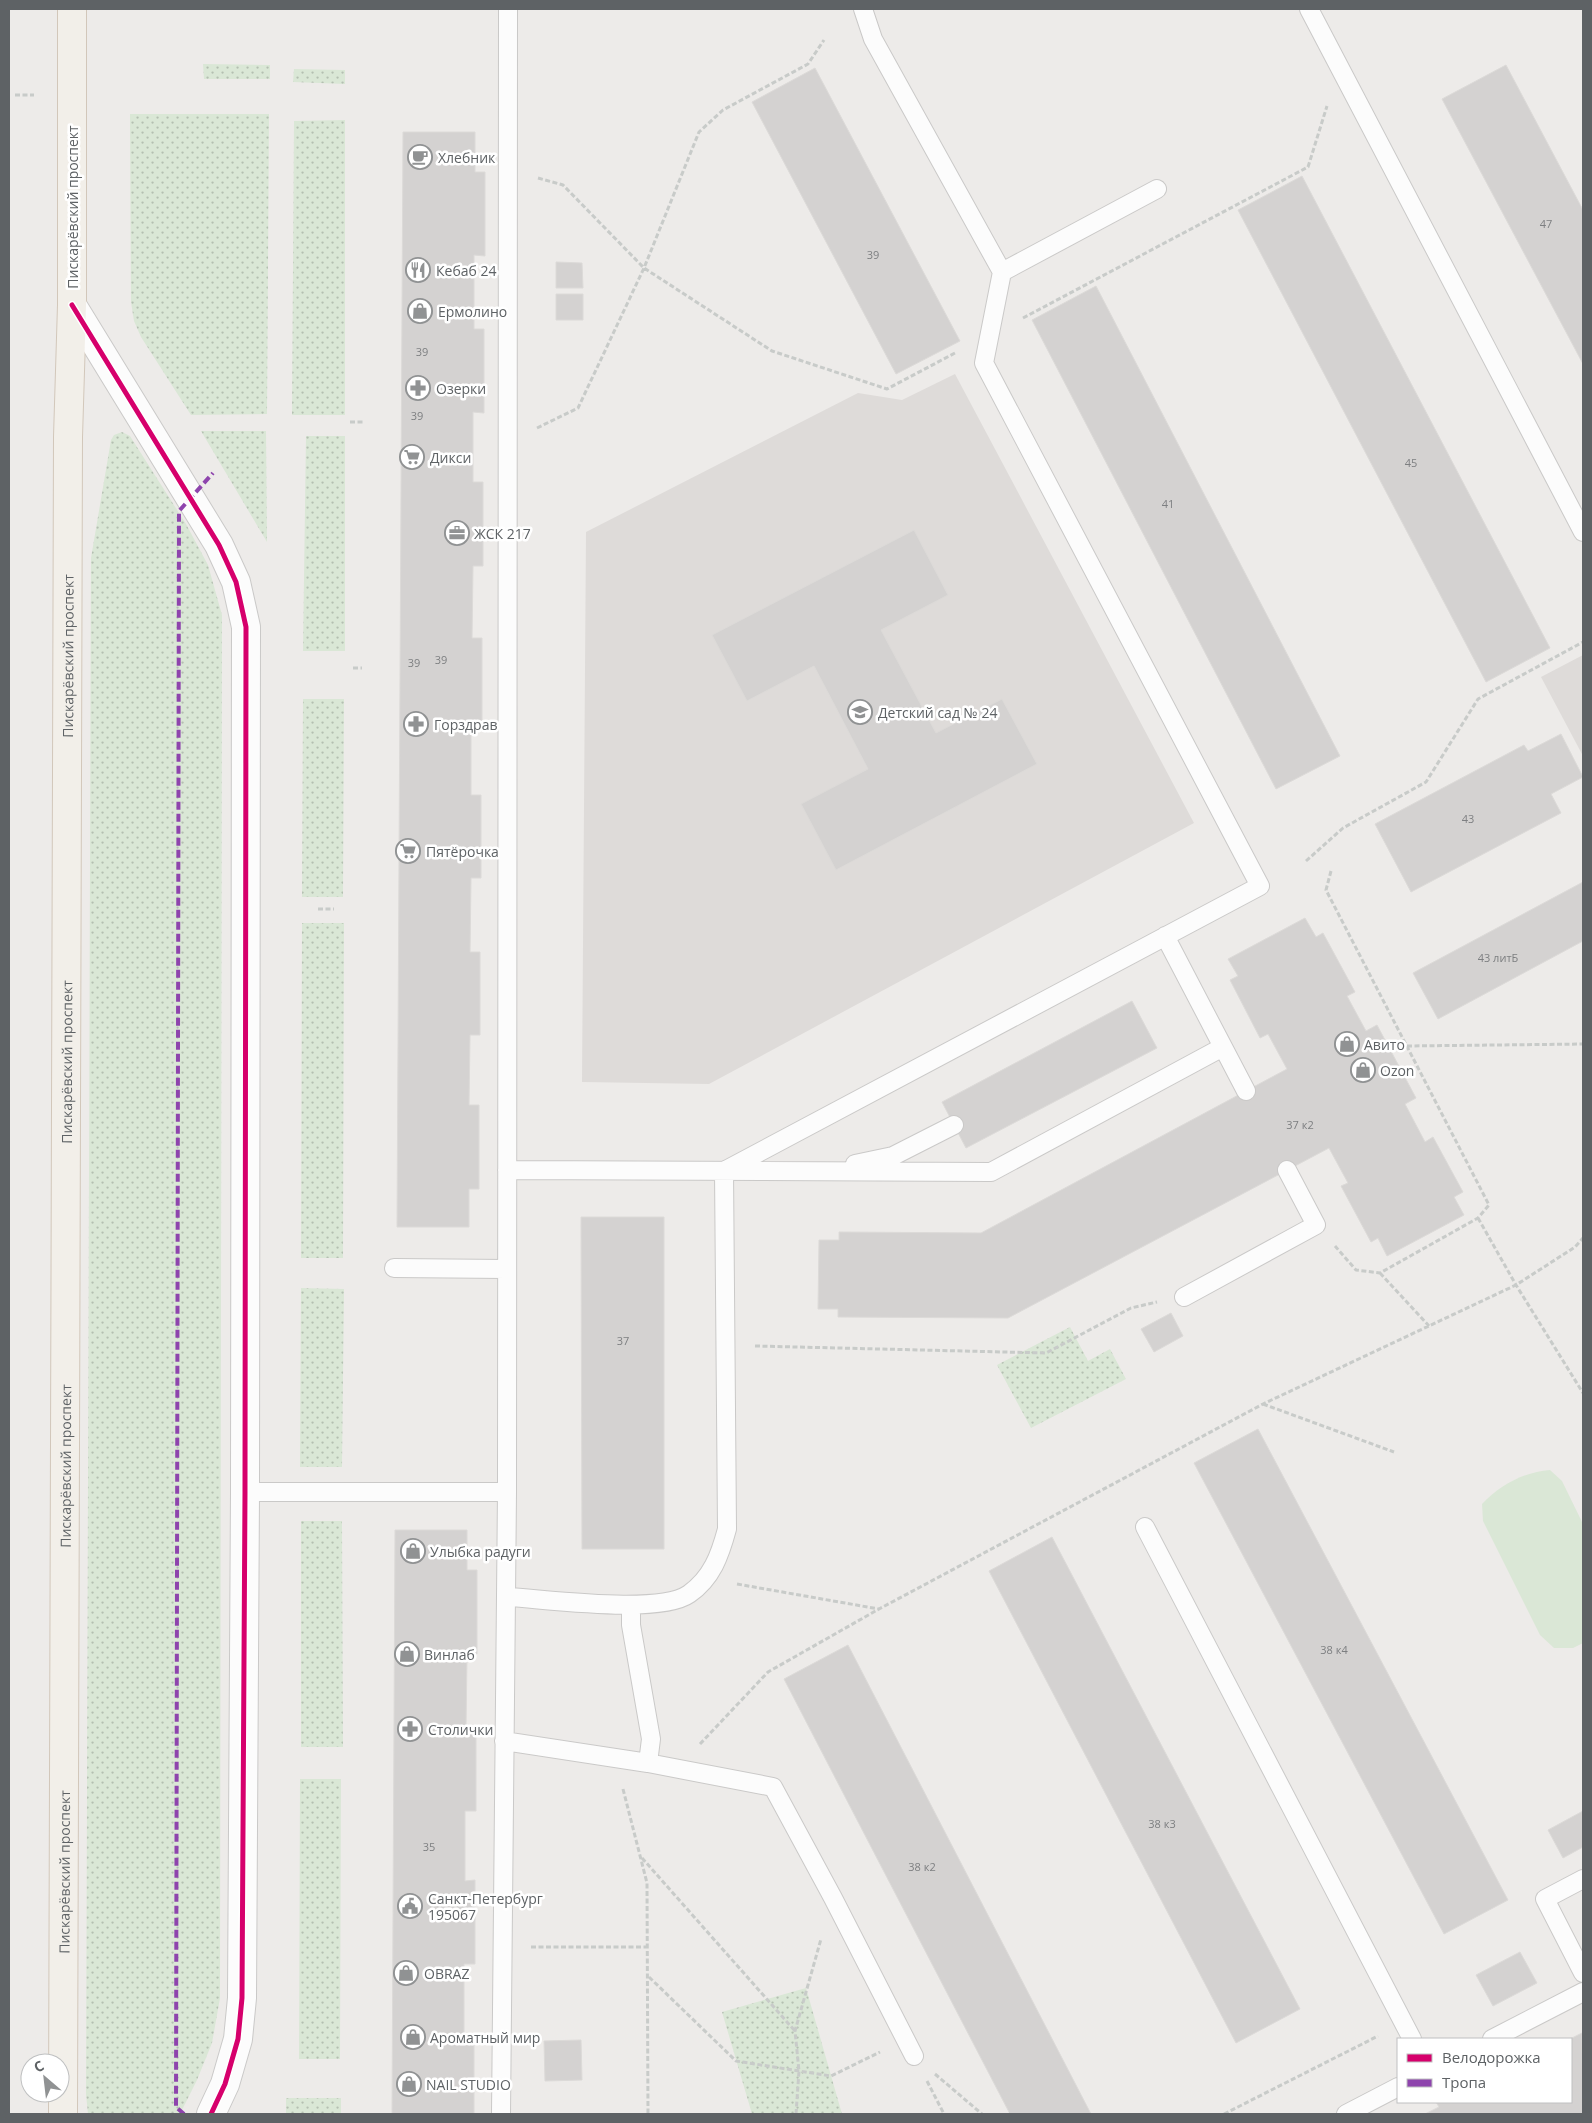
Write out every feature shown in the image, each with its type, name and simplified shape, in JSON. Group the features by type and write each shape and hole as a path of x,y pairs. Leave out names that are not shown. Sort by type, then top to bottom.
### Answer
{"main road":[{"name":"Пискарёвский проспект","path":"63,2114 68,437 72,305 72,9"}],"street":[{"path":"72,305 219,545 236,582 246,627 245,1492 242,1998 238,2039 224,2084 211,2114"}],"lane":[{"path":"501,2114 507,1596 508,9"},
{"path":"724,1171 1260,886 984,363 1002,272 873,39 863,9"},
{"path":"1309,9 1583,532"},
{"path":"1002,272 1157,189"},
{"path":"1165,936 1246,1091"},
{"path":"507,1170 991,1172 1223,1047"},
{"path":"818,1171 893,1156 954,1125"},
{"path":"1184,1296 1316,1225 1287,1170"},
{"path":"507,1596 631,1605 661,1603 688,1595 706,1579 720,1556 726,1529 724,1171"},
{"path":"394,1268 506,1269"},
{"path":"245,1492 507,1492"},
{"path":"1145,1527 1412,2038"},
{"path":"631,1605 631,1625 652,1739 648,1763"},
{"path":"504,1741 615,1757 772,1787 833,1898 914,2056"},
{"path":"1583,1879 1545,1899 1583,1974"},
{"path":"1494,2038 1583,1992"},
{"path":"1346,2114 1397,2088"}],"path":[{"path":"508,442 578,408 644,268 700,132 723,110 808,64 824,40"},
{"path":"508,170 563,185 644,268 772,352 888,389 1308,167 1339,66"},
{"path":"15,95 34,95"},
{"path":"350,422 363,422"},
{"path":"1306,860 1343,828 1426,782 1478,699 1583,642"},
{"path":"353,668 362,668"},
{"path":"1316,1225 1356,1270 1380,1273 1478,1218 1488,1206 1326,890 1331,871"},
{"path":"318,909 334,909"},
{"path":"1407,1046 1583,1044"},
{"path":"1478,1218 1516,1285 1583,1394"},
{"path":"677,1768 768,1672 879,1609 1263,1404 1516,1285 1574,1247 1583,1238"},
{"path":"1380,1273 1429,1326"},
{"path":"725,1345 1046,1353 1131,1308 1184,1296"},
{"path":"1263,1404 1394,1452"},
{"path":"706,1579 879,1609"},
{"path":"615,1757 648,1884 648,2114"},
{"path":"640,1856 795,2031"},
{"path":"796,2114 799,2071 795,2031 833,1898"},
{"path":"502,1947 648,1947"},
{"path":"649,1977 736,2061 831,2076 905,2039"},
{"path":"1224,2114 1404,2023"},
{"path":"914,2056 944,2114"},
{"path":"914,2056 982,2114"}],"shaded area":[{"name":"Детский сад № 24","path":"955,374 1194,823 709,1084 582,1082 586,532 858,393 902,400"},
{"path":"1583,655 1583,756 1541,677"}],"green space":[{"path":"203,64 270,65 270,79 204,79"},
{"path":"294,69 345,70 345,84 293,82"},
{"path":"130,114 269,114 267,414 191,415 141,337 134,321 131,302"},
{"path":"345,120 345,415 292,415 294,121"},
{"path":"201,431 266,431 267,542"},
{"path":"122,432 130,436 186,524 208,565 222,615 220,1998 212,2043 197,2080 180,2114 88,2114 86,2094 91,558 111,440 114,435"},
{"path":"306,436 345,436 345,651 303,651"},
{"path":"303,699 344,699 343,897 302,897"},
{"path":"302,923 344,923 343,1258 301,1258"},
{"path":"301,1288 344,1289 342,1467 300,1467"},
{"path":"1070,1327 1088,1361 1110,1349 1126,1379 1031,1428 997,1365"},
{"path":"1550,1470 1562,1481 1583,1524 1583,1643 1573,1648 1554,1648 1540,1635 1483,1521 1482,1504 1489,1497 1505,1485 1531,1473"},
{"path":"301,1521 342,1521 343,1747 301,1747"},
{"path":"300,1779 341,1779 340,2059 299,2059"},
{"path":"806,1988 842,2114 752,2114 722,2012"},
{"path":"286,2098 341,2098 341,2114 286,2114"}],"building":[{"path":"1506,65 1583,210 1583,364 1442,99"},
{"path":"815,68 960,341 896,374 752,102"},
{"path":"403,132 475,132 475,172 485,172 485,256 474,255 474,329 484,329 484,413 473,412 473,482 483,482 483,566 473,566 472,638 482,638 482,722 471,721 471,795 481,795 481,878 471,878 470,952 480,952 480,1035 470,1035 469,1105 479,1105 479,1189 469,1189 469,1227 397,1227"},
{"path":"1302,176 1550,648 1486,682 1238,210"},
{"path":"556,262 582,263 583,288 556,288"},
{"path":"1096,286 1340,756 1276,789 1032,320"},
{"path":"556,294 583,294 583,320 556,320"},
{"path":"914,530 948,595 881,630 936,733 1002,699 1037,764 836,870 801,804 868,769 814,666 747,701 712,635"},
{"path":"1561,734 1583,777 1551,794 1561,813 1411,892 1375,824 1524,745 1528,751"},
{"path":"1583,882 1583,941 1438,1019 1413,973"},
{"path":"1305,918 1316,937 1323,933 1355,992 1347,996 1366,1031 1377,1025 1416,1098 1405,1104 1425,1142 1433,1137 1463,1192 1454,1197 1464,1215 1387,1256 1378,1238 1371,1242 1341,1186 1348,1183 1329,1148 1008,1318 838,1317 838,1309 818,1309 819,1240 839,1240 839,1232 981,1233 1287,1069 1268,1034 1260,1038 1230,980 1238,976 1228,959"},
{"path":"1132,1001 1157,1048 966,1148 942,1102"},
{"path":"581,1217 664,1217 664,1549 582,1549"},
{"path":"1171,1313 1183,1336 1154,1352 1141,1329"},
{"path":"1258,1429 1508,1900 1444,1934 1194,1463"},
{"path":"395,1530 467,1530 467,1570 477,1570 477,1654 467,1654 466,1727 476,1727 476,1811 465,1811 465,1881 475,1880 475,1964 464,1964 464,2036 474,2036 474,2114 392,2114"},
{"path":"1052,1537 1300,2009 1236,2043 989,1571"},
{"path":"848,1645 1091,2114 1010,2114 784,1679"},
{"path":"1583,1811 1583,1847 1563,1858 1548,1830"},
{"path":"1520,1952 1537,1983 1493,2006 1476,1975"},
{"path":"1582,2033 1583,2113 1425,2114 1439,2107 1437,2103 1572,2103 1572,2038"},
{"path":"581,2040 582,2080 545,2081 544,2041"}],"marked path":[{"path":"184,2114 176,2107 179,511 213,473"}],"cycle path":[{"path":"72,305 219,545 236,582 246,627 245,1492 242,1998 238,2039 225,2084 211,2114"}],"place":[{"name":"Хлебник","path":"420,157"},
{"name":"Кебаб 24","path":"418,270"},
{"name":"Ермолино","path":"420,311"},
{"name":"Озерки","path":"418,388"},
{"name":"Дикси","path":"412,457"},
{"name":"ЖСК 217","path":"457,533"},
{"name":"Детский сад № 24","path":"860,712"},
{"name":"Горздрав","path":"416,724"},
{"name":"Пятёрочка","path":"408,851"},
{"name":"Авито","path":"1347,1044"},
{"name":"Ozon","path":"1363,1070"},
{"name":"Улыбка радуги","path":"413,1551"},
{"name":"Винлаб","path":"407,1654"},
{"name":"Столички","path":"410,1729"},
{"name":"Санкт-Петербург 195067","path":"410,1906"},
{"name":"OBRAZ","path":"406,1973"},
{"name":"Ароматный мир","path":"413,2037"},
{"name":"NAIL STUDIO","path":"409,2084"}]}
